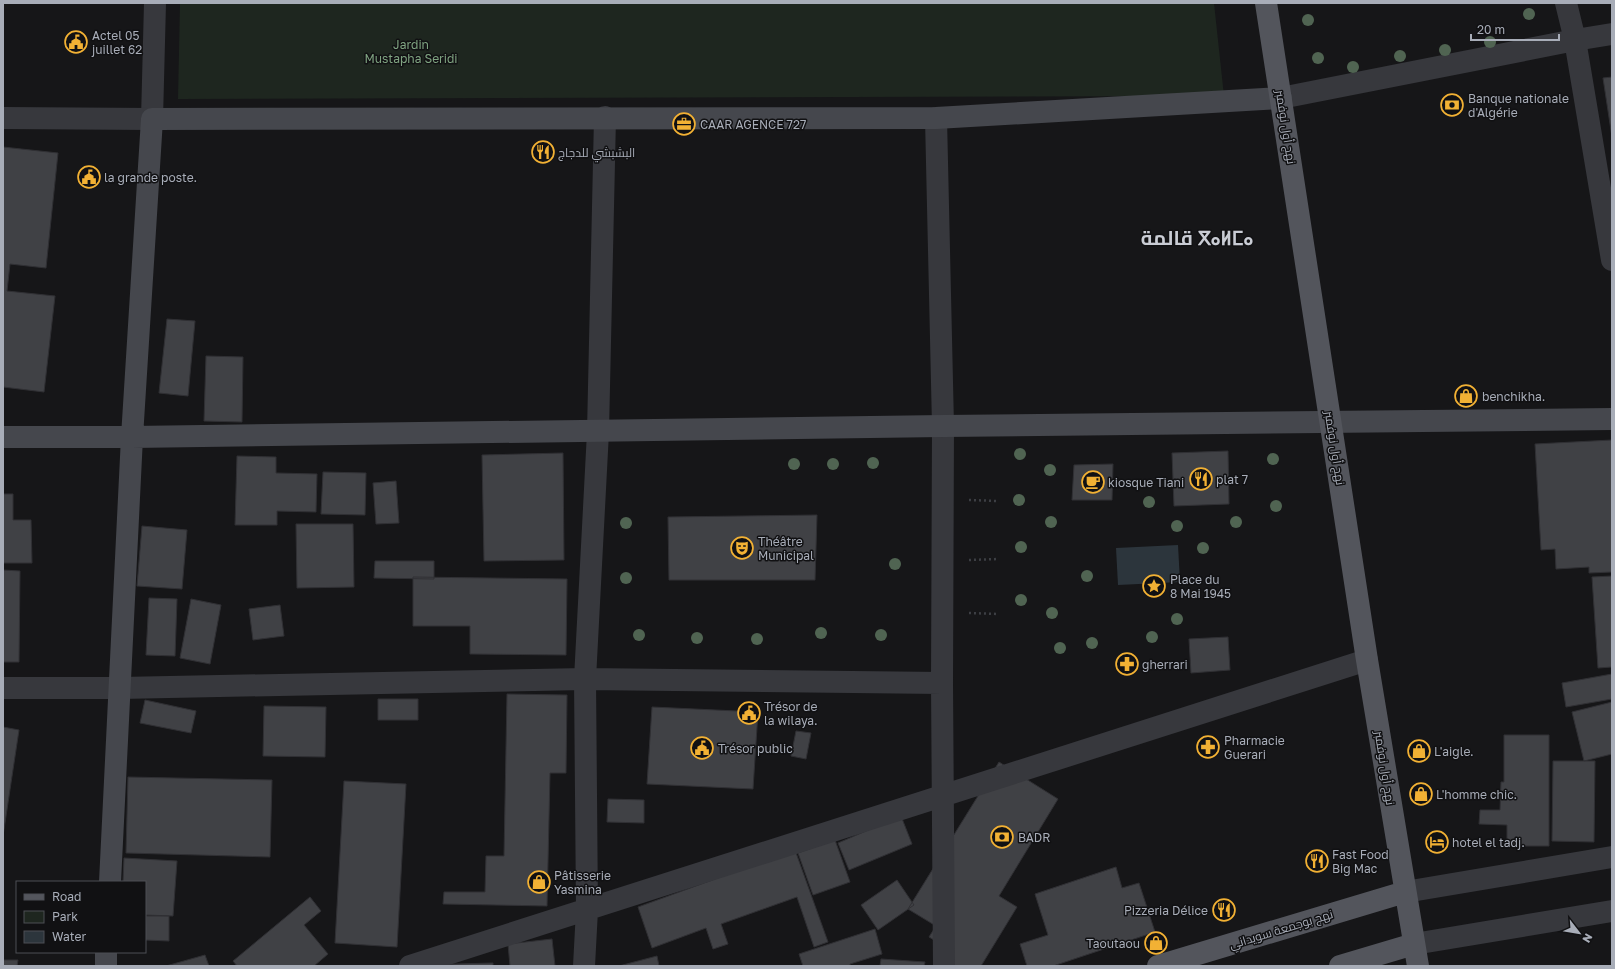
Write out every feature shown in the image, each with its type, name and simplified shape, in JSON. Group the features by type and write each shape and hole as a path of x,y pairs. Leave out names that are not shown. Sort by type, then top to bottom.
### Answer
{"main road":[{"name":"نهج أول نوفمبر","path":"1266,3 1368,660 1418,966"},
{"path":"110,881 132,437 152,118 936,118 1281,98"},
{"path":"3,437 598,432 944,426 1612,419"},
{"name":"نهج بوجمعة سويداني","path":"1158,966 1405,892"},
{"path":"1340,966 1414,944"},
{"path":"106,953 106,966"}],"street":[{"path":"3,118 152,118 155,3"},
{"path":"1566,3 1575,40 1612,260"},
{"path":"1281,98 1612,34"},
{"path":"584,966 587,910 585,679 598,432 605,118"},
{"path":"936,118 944,426 942,683 944,796 944,966"},
{"path":"410,966 1368,660"},
{"path":"3,688 120,688 585,679 942,683"},
{"path":"1405,892 1612,857"},
{"path":"1414,944 1612,911"}],"green space":[{"name":"Jardin Mustapha Seridi","path":"180,3 1214,3 1224,96 178,99"}],"water":[{"path":"1178,545 1180,582 1118,585 1116,548"}],"building":[{"path":"1612,77 1612,137 1603,78"},
{"path":"3,147 58,153 46,268 10,264 7,291 55,296 44,392 3,387"},
{"path":"167,319 195,321 188,396 159,393"},
{"path":"206,356 243,357 242,422 204,421"},
{"path":"1612,440 1612,572 1589,573 1589,567 1556,569 1555,549 1541,550 1535,444"},
{"name":"plat 7","path":"1228,451 1229,504 1174,506 1172,453"},
{"path":"563,453 564,560 484,561 482,455"},
{"path":"237,456 276,457 276,473 317,474 316,512 277,511 277,525 235,525"},
{"name":"kiosque Tiani","path":"1113,464 1112,500 1072,500 1074,465"},
{"path":"323,472 366,473 365,515 321,514"},
{"path":"396,481 399,523 376,524 373,483"},
{"path":"3,494 13,494 13,520 31,520 32,563 3,563"},
{"name":"Théâtre Municipal","path":"817,515 815,580 669,580 668,517"},
{"path":"296,524 353,524 354,587 297,588"},
{"path":"142,526 187,530 182,589 137,586"},
{"path":"375,561 434,561 434,579 374,578"},
{"path":"3,570 20,571 19,662 3,662"},
{"path":"1612,576 1612,667 1598,668 1592,577"},
{"path":"413,577 567,579 566,655 470,654 470,626 413,626"},
{"path":"149,598 177,599 175,656 146,655"},
{"path":"191,599 221,605 210,664 180,658"},
{"path":"280,605 284,636 253,640 249,609"},
{"path":"1228,637 1230,670 1191,673 1189,639"},
{"path":"1612,674 1612,699 1566,707 1562,683"},
{"path":"507,694 567,695 566,773 550,773 547,906 443,904 444,892 485,892 486,856 504,856"},
{"path":"378,699 418,699 418,720 378,720"},
{"path":"145,700 196,711 191,733 140,723"},
{"path":"1612,702 1612,754 1584,761 1572,712"},
{"path":"264,706 326,707 325,757 263,756"},
{"name":"Trésor public","path":"652,707 758,712 753,789 647,784"},
{"path":"3,727 19,730 3,836"},
{"path":"796,731 811,733 806,759 791,756"},
{"path":"1504,735 1549,735 1549,846 1507,846 1507,825 1479,824 1480,810 1500,810 1501,782 1504,782"},
{"path":"1553,761 1595,761 1594,842 1552,841"},
{"path":"999,762 1058,799 999,896 1017,907 981,966 946,966 954,952 929,937 936,926 908,909"},
{"path":"128,777 272,780 270,857 126,853"},
{"path":"344,781 406,784 397,947 335,943"},
{"path":"608,799 644,800 644,823 607,822"},
{"path":"901,816 912,844 849,870 838,843"},
{"path":"835,840 850,882 813,895 798,853"},
{"path":"795,850 828,942 814,947 797,897 721,924 728,944 713,949 706,928 652,948 638,907"},
{"path":"124,858 177,861 173,916 146,915 146,881 123,881"},
{"path":"1116,867 1122,888 1139,883 1155,932 1053,966 1027,966 1020,944 1048,935 1035,894"},
{"path":"897,880 914,905 878,930 861,905"},
{"path":"310,897 321,911 304,925 328,954 314,966 237,966 233,961"},
{"path":"146,916 169,916 169,941 146,940"},
{"path":"875,929 882,954 850,964 850,966 803,966 799,954"},
{"path":"552,939 555,966 510,966 508,944"},
{"path":"205,955 209,966 166,966"},
{"path":"657,956 659,966 619,966"},
{"path":"881,959 925,962 924,966 880,966"},
{"path":"3,960 18,960 17,966 3,966"},
{"path":"493,963 493,966 420,966 420,965"}],"place":[{"name":"Actel 05 juillet 62","path":"76,42"},
{"name":"Banque nationale d'Algérie","path":"1452,105"},
{"name":"CAAR AGENCE 727","path":"684,124"},
{"name":"البشبشي للدجاج","path":"543,152"},
{"name":"la grande poste.","path":"89,177"},
{"name":"benchikha.","path":"1466,396"},
{"name":"plat 7","path":"1201,479"},
{"name":"kiosque Tiani","path":"1093,482"},
{"name":"Théâtre Municipal","path":"742,548"},
{"name":"Place du 8 Mai 1945","path":"1154,586"},
{"name":"gherrari","path":"1127,664"},
{"name":"Trésor de la wilaya.","path":"749,713"},
{"name":"Pharmacie Guerari","path":"1208,747"},
{"name":"Trésor public","path":"702,748"},
{"name":"L'aigle.","path":"1419,751"},
{"name":"L'homme chic.","path":"1421,794"},
{"name":"BADR","path":"1002,837"},
{"name":"hotel el tadj.","path":"1437,842"},
{"name":"Fast Food Big Mac","path":"1317,861"},
{"name":"Pâtisserie Yasmina","path":"539,882"},
{"name":"Pizzeria Délice","path":"1224,910"},
{"name":"Taoutaou","path":"1156,943"}],"district":[{"name":"قالمة ⴳⴰⵍⵎⴰ","path":"1197,237"}]}
